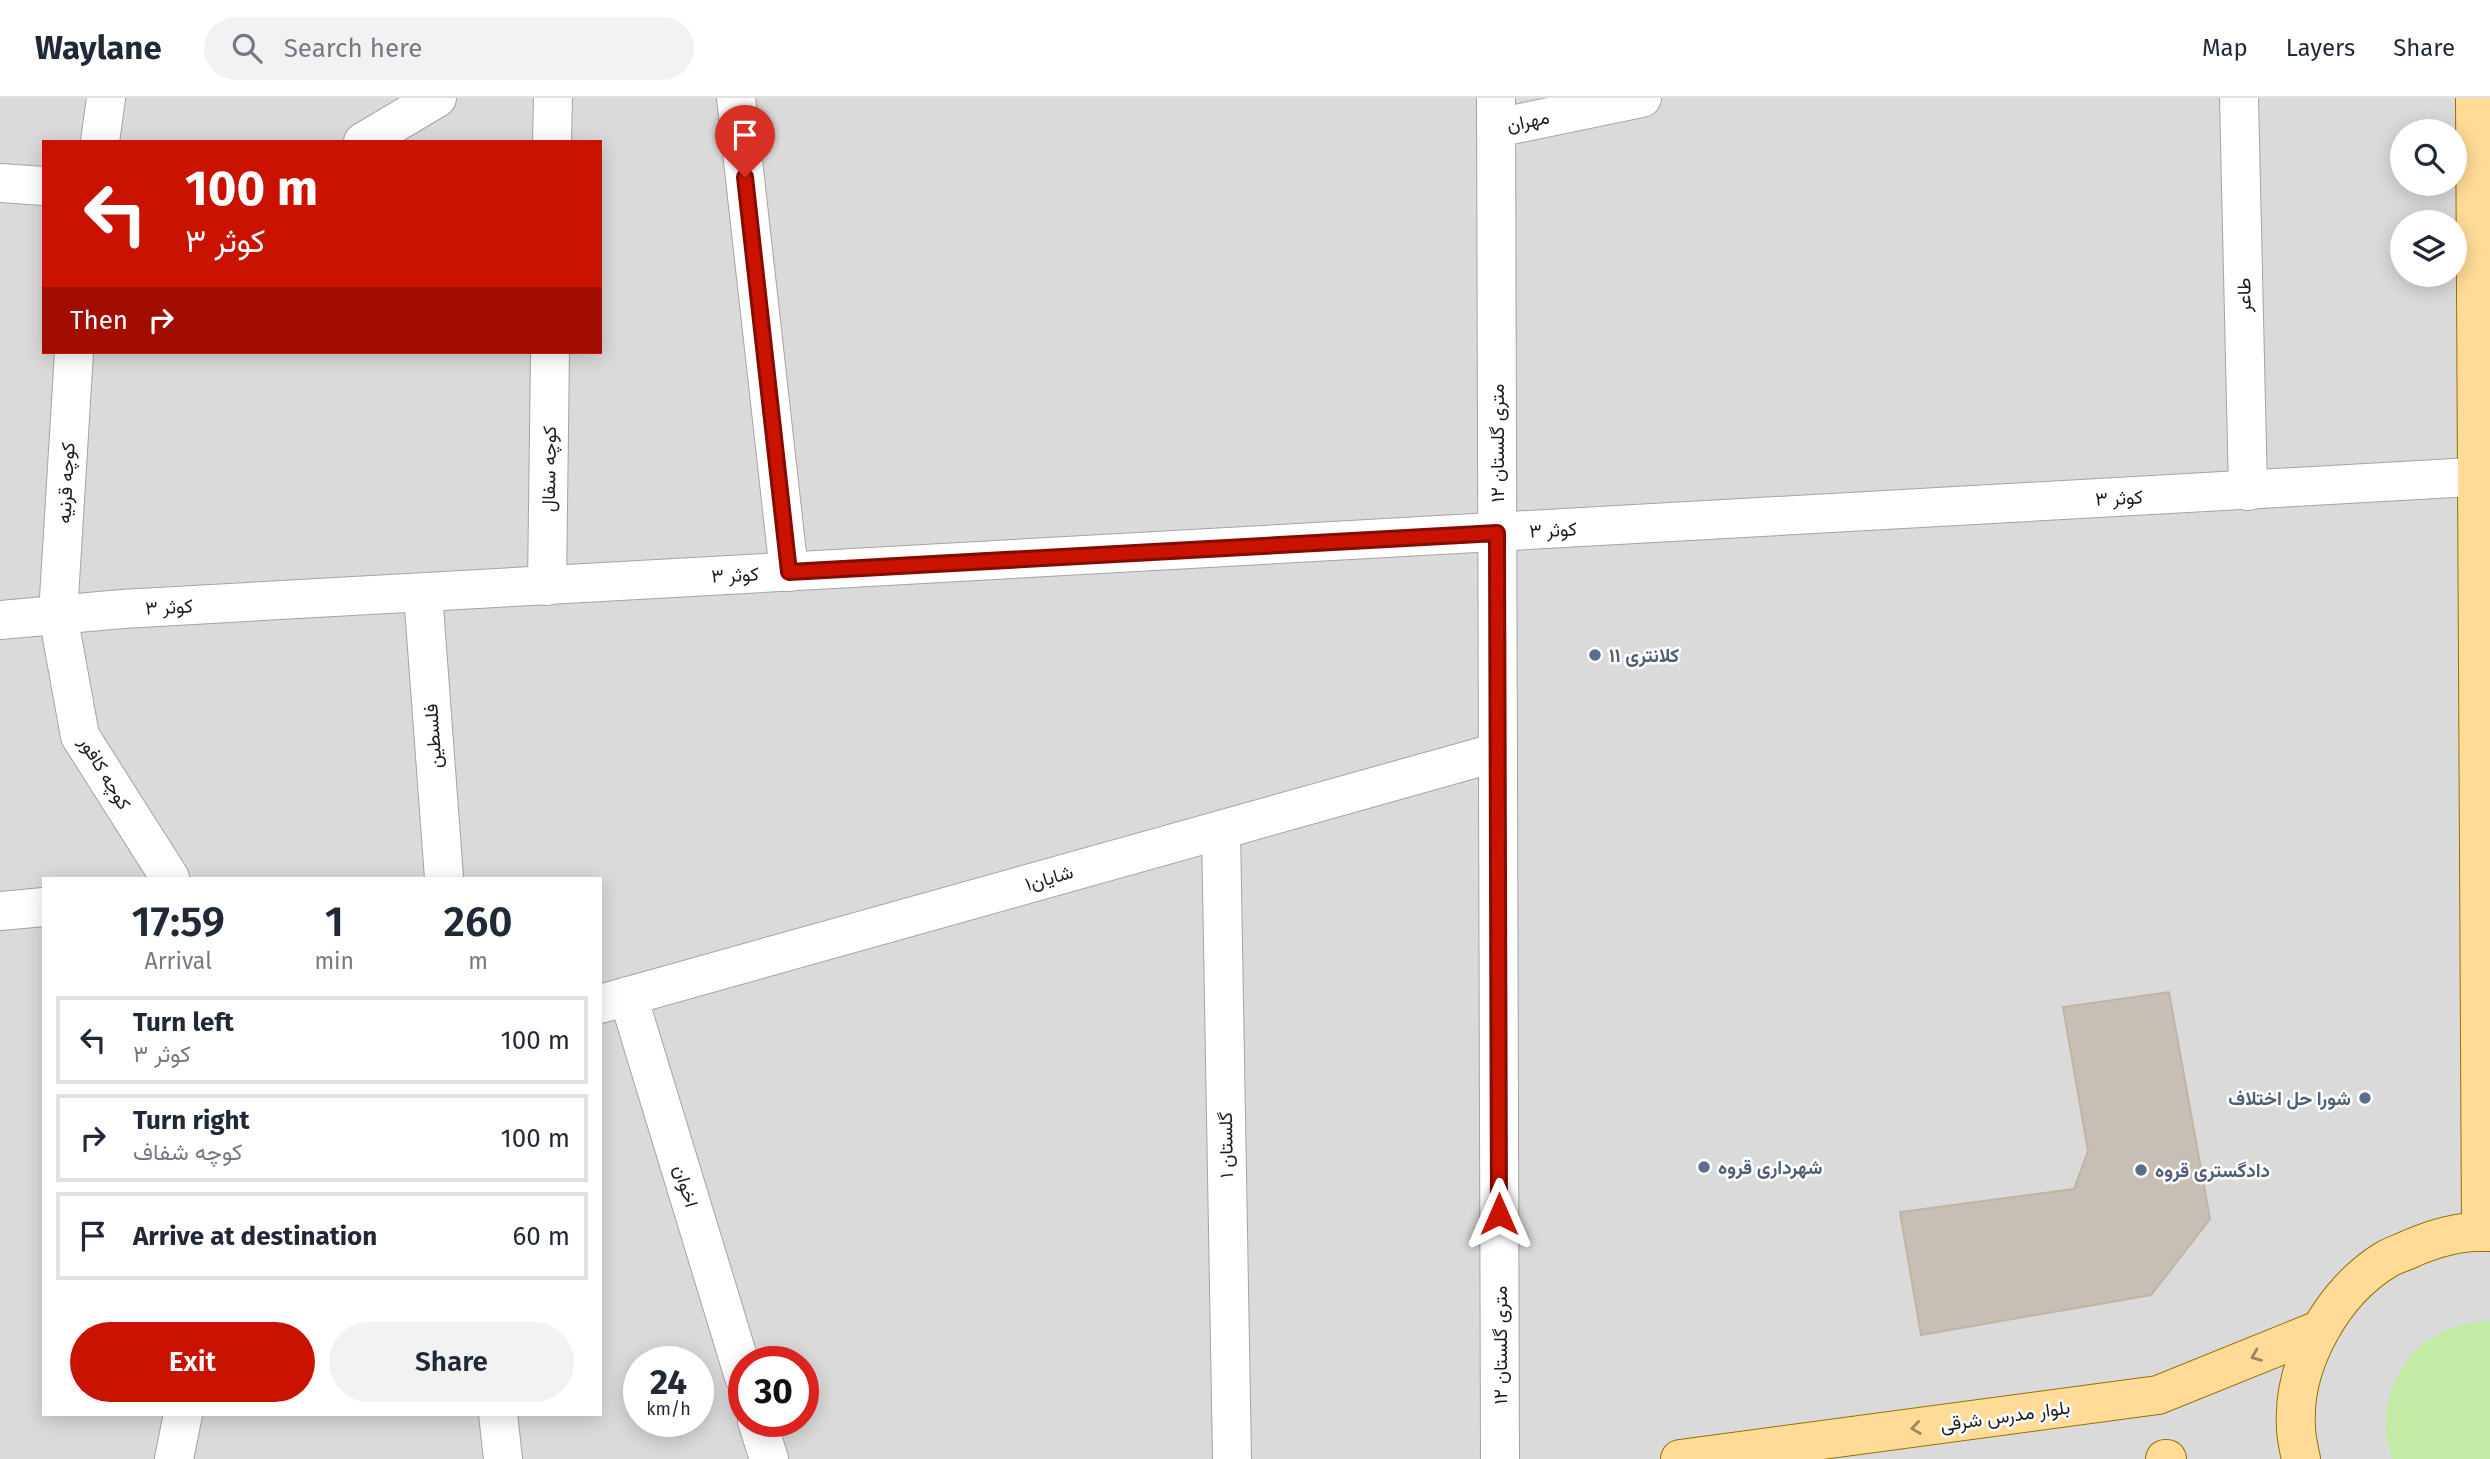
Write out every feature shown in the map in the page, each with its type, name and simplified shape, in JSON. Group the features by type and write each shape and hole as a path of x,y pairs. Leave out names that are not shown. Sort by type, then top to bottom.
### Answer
{"main road":[{"path":"2301,1459 2296,1426 2301,1377 2319,1330 2348,1290 2387,1259 2432,1239 2486,1232 2483,477 2474,98"},
{"name":"بلوار مدرس شرقی","path":"1679,1459 2158,1395 2319,1330"}],"street":[{"path":"100,140 106,98"},
{"path":"366,140 437,98"},
{"path":"552,140 553,98"},
{"path":"736,98 789,572"},
{"name":"مهران","path":"1496,113 1642,98"},
{"name":"طاعر","path":"2239,98 2248,491"},
{"name":"۱۲ متری گلستان","path":"1496,113 1500,1459"},
{"path":"0,183 42,186"},
{"name":"کوچه قرنیه","path":"58,615 74,354"},
{"name":"کوچه سفال","path":"547,586 550,354"},
{"name":"کوثر ۳","path":"0,620 122,610 2483,477"},
{"name":"فلسطین","path":"423,593 444,877"},
{"name":"کوچه کافور","path":"58,615 80,736 169,877"},
{"name":"شایان۱","path":"614,1000 1498,752"},
{"name":"گلستان ۱","path":"1220,830 1232,1459"},
{"path":"0,911 42,907"},
{"name":"اخوان","path":"614,1000 733,1346"},
{"path":"174,1459 183,1416"},
{"path":"498,1416 503,1459"},
{"path":"762,1437 769,1459"}],"shaded area":[{"path":"0,98 2490,98 2490,1459 0,1459"}],"green space":[{"path":"2490,1321 2490,1459 2393,1459 2386,1424 2388,1406 2392,1388 2410,1357 2423,1344 2444,1331 2463,1324"}],"building":[{"name":"دادگستری قروه","path":"2169,992 2210,1219 2151,1295 1921,1335 1900,1212 2074,1189 2088,1151 2063,1007"}],"place":[{"name":"کلانتری ۱۱","path":"1595,655"},
{"name":"شورا حل اختلاف","path":"2365,1098"},
{"name":"شهرداری قروه","path":"1704,1167"},
{"name":"دادگستری قروه","path":"2141,1170"}],"route":[{"path":"745,177 789,572 1497,533 1499,1214"}]}
